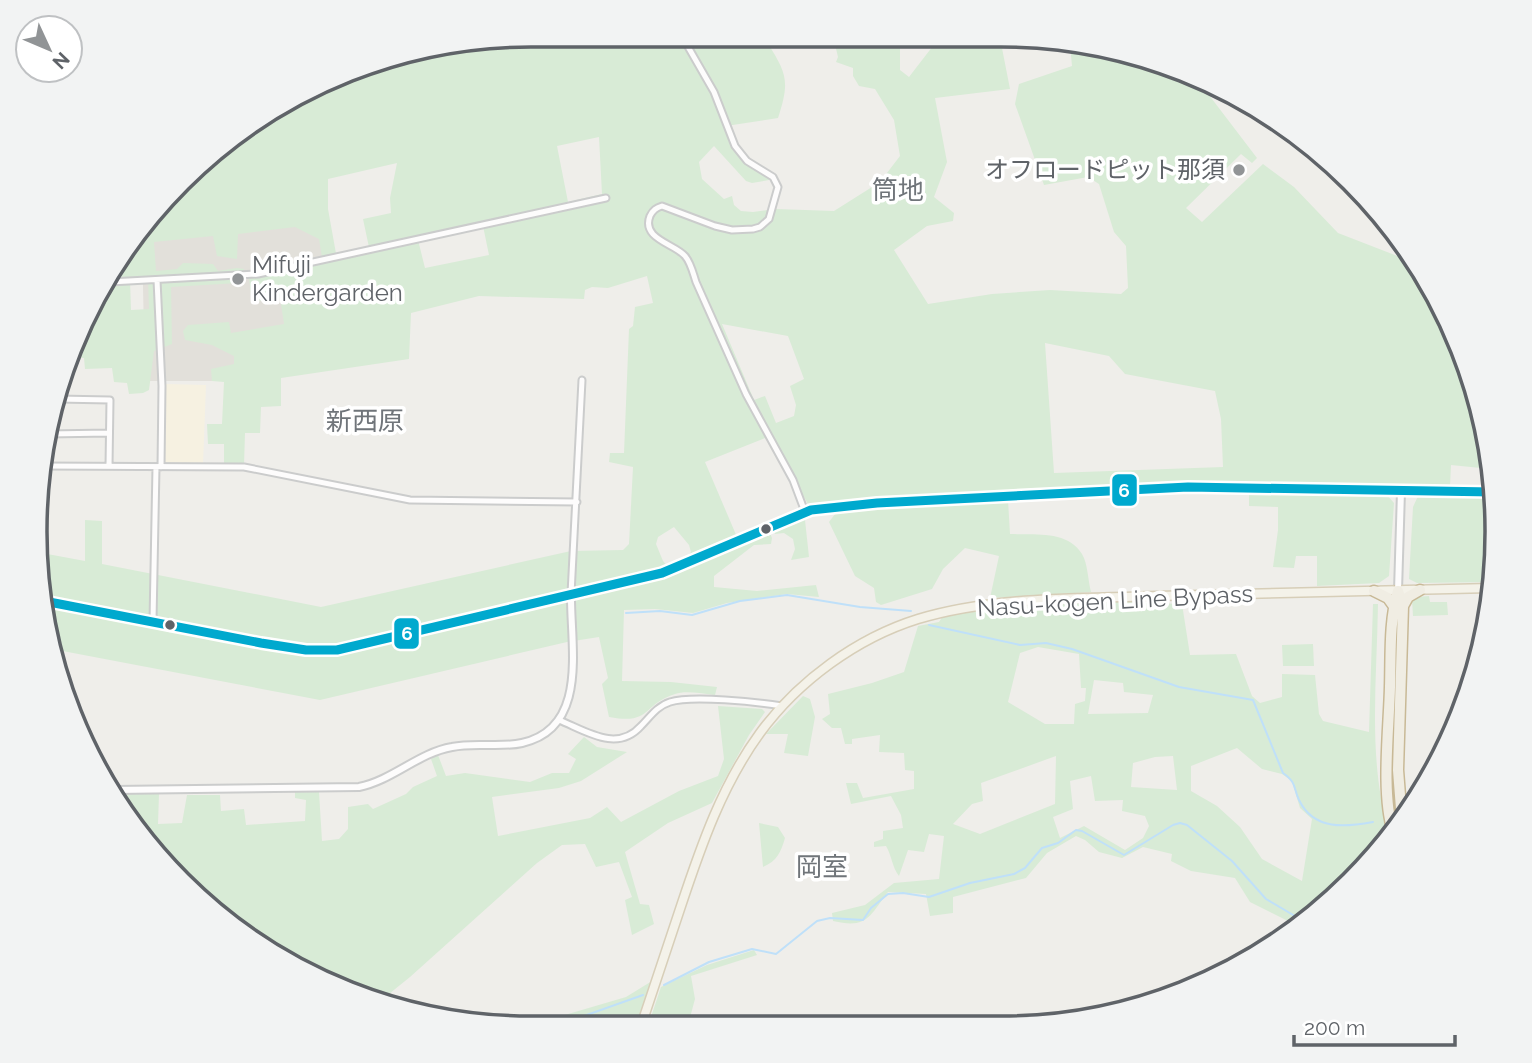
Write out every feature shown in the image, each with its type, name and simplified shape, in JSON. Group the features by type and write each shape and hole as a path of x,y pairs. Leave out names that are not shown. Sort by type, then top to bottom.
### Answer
{"highway":[{"path":"1390,819 1388,760 1398,606 1420,590"},
{"path":"1374,591 1398,606"},
{"path":"1398,591 1398,770 1401,804"},
{"path":"1389,802 1394,814"}],"main road":[{"path":"52,603 289,648 337,650 674,569 805,512 877,503 1188,487 1483,492"},
{"name":"Nasu-kogen Line Bypass","path":"644,1016 718,805 746,754 782,706 811,678 868,641 917,620 960,609 1059,600 1482,588"}],"street":[{"path":"689,47 714,92 734,146 747,161 773,177 778,187 769,219 760,227 732,230 662,206 652,212 648,221 650,230 656,238 687,258 746,394 793,480 805,512"},
{"path":"117,282 258,274 606,198"},
{"path":"153,621 162,386 157,280"},
{"path":"122,790 359,787 387,778 443,749 465,745 516,744 544,734 559,720 572,692 571,594 582,380"},
{"path":"66,400 110,400 109,466"},
{"path":"58,434 109,433"},
{"path":"52,464 250,468 415,500 577,502"},
{"path":"1398,591 1401,491"},
{"path":"559,720 603,738 620,740 636,732 654,712 672,701 782,706"}],"shaded area":[{"name":"Mifuji Kindergarden","path":"326,216 339,321 246,381 145,381 142,244 147,237"}],"green space":[{"path":"770,47 779,62 785,86 778,118 726,126 733,145 769,180 752,183 746,181 714,146 699,162 702,179 724,199 732,196 734,205 741,211 753,212 776,209 834,211 880,182 900,156 894,120 875,89 859,86 853,76 853,68 836,62 838,57 836,47 900,47 900,70 909,77 932,47 1002,47 1010,89 935,98 947,162 934,197 954,213 953,221 927,226 894,250 928,304 992,294 1050,290 1121,294 1128,288 1126,246 1114,232 1099,184 1088,177 1044,185 1015,104 1019,84 1072,66 1071,52 1156,73 1208,94 1257,158 1252,163 1241,154 1186,208 1202,222 1263,164 1294,187 1338,233 1399,257 1420,289 1448,346 1468,406 1481,468 1451,465 1450,486 1174,484 883,498 809,506 770,436 705,462 737,537 688,560 691,552 689,545 674,527 658,537 656,544 669,568 769,531 771,544 754,545 714,576 714,587 757,591 816,585 819,597 787,594 727,603 693,613 655,609 624,610 622,681 717,687 715,695 679,693 664,698 640,716 623,719 609,717 602,684 608,678 599,637 567,642 320,700 63,651 51,595 48,554 85,561 85,520 102,521 102,564 321,607 571,551 623,550 629,544 633,467 609,462 610,453 624,453 629,329 633,326 635,307 653,303 647,276 608,288 592,287 585,290 584,299 479,296 411,313 409,359 281,378 281,406 261,407 260,433 245,433 244,465 224,465 224,444 208,444 207,424 222,424 224,382 212,381 211,369 234,364 234,356 212,345 185,340 183,331 188,325 229,322 231,333 284,324 280,297 252,302 249,278 323,263 319,239 295,227 238,234 237,259 217,256 213,236 154,242 156,271 177,269 183,263 213,264 218,271 244,269 243,280 238,283 171,287 172,344 154,351 149,390 143,393 129,394 127,383 114,382 112,368 85,369 84,358 80,358 97,317 112,289 147,237 189,189 237,147 289,112 346,84 406,64 468,51 500,48","holes":["599,137 602,194 568,202 557,146","397,163 390,198 391,213 363,219 370,252 337,259 328,209 328,179","483,226 489,255 425,268 418,240","148,277 149,309 131,310 130,280","722,324 788,336 804,379 790,386 796,405 794,416 776,423 765,396 754,400","1045,343 1109,356 1125,374 1215,391 1221,419 1223,467 1054,473"]},
{"path":"1249,489 1387,495 1394,503 1389,576 1379,583 1317,586 1317,556 1296,556 1294,568 1273,567 1278,507 1249,506"},
{"path":"1418,496 1484,497 1482,582 1417,583 1409,579 1413,507"},
{"path":"1008,500 1010,534 1050,535 1076,546 1086,563 1091,592 990,598 999,556 965,548 943,569 932,589 881,605 876,602 874,588 855,576 829,522 838,510"},
{"path":"801,518 805,520 809,557 791,560 795,549 793,539 784,533 775,534 774,529"},
{"path":"1429,596 1430,602 1447,602 1448,615 1413,616 1412,600"},
{"path":"1093,601 1182,604 1190,655 1236,654 1252,696 1260,703 1282,697 1282,674 1315,675 1319,714 1323,721 1369,732 1373,604 1378,604 1376,750 1378,779 1387,823 1343,874 1288,921 1250,902 1235,878 1191,871 1171,861 1172,854 1143,847 1122,858 1099,852 1076,836 1047,853 1026,878 953,897 953,913 930,916 926,894 888,892 866,919 853,923 833,921 832,913 865,905 894,883 939,879 944,836 929,834 924,852 908,850 899,876 886,846 874,847 874,842 883,839 883,831 903,828 901,815 891,796 851,804 846,783 857,783 863,798 914,789 914,771 905,770 904,753 879,752 880,735 852,739 852,744 845,744 841,728 832,728 822,719 830,714 828,694 904,672 918,626 939,622 943,616 1017,605","holes":["1038,647 1079,654 1081,688 1086,688 1085,701 1075,704 1074,724 1045,724 1008,702 1020,653","1094,680 1123,683 1124,692 1153,695 1148,713 1088,714","1237,748 1262,769 1282,774 1292,781 1300,808 1312,819 1302,881 1262,859 1240,827 1217,806 1191,791 1191,766","1056,756 1055,804 980,834 953,824 972,804 983,801 981,783","1173,756 1177,790 1131,787 1133,763 1155,757","1091,776 1095,801 1123,800 1122,811 1145,816 1149,826 1143,838 1125,850 1084,826 1060,838 1053,817 1073,809 1070,781"]},
{"path":"1313,644 1314,666 1283,666 1282,645"},
{"path":"803,696 810,699 815,717 808,756 784,753 788,734 766,734"},
{"path":"718,706 762,709 765,712 749,735 712,803 668,823 625,852 640,904 649,905 654,924 632,935 625,900 632,897 619,862 596,867 585,844 562,845 537,863 389,994 317,966 289,951 237,916 212,896 167,851 125,794 159,794 158,824 182,823 187,795 220,795 221,811 244,809 246,825 305,821 306,800 295,798 295,792 319,792 322,841 339,839 348,829 348,807 368,804 373,809 437,776 431,759 438,755 446,776 465,773 530,782 552,773 569,773 576,759 568,754 584,737 597,747 627,752 581,781 559,788 492,797 498,836 590,818 607,807 621,822 679,791 718,776 724,759"},
{"path":"759,823 778,827 785,838 778,856 763,867"},
{"path":"754,950 757,955 691,976 695,999 690,1016 651,1016 661,987 707,965"},
{"path":"652,981 640,1016 561,1016 626,997"}],"sand":[{"path":"165,384 206,385 203,465 163,465"}],"waterway":[{"path":"626,613 660,611 692,615 740,601 787,595 860,607 911,611"},
{"path":"929,625 1020,645 1046,643 1072,649 1179,687 1253,700 1283,773 1293,783 1305,810 1322,822 1331,824 1373,822"},
{"path":"664,985 709,962 752,949 776,954 817,921 830,918 863,920 871,908 888,894 929,897 970,883 1014,874 1025,868 1042,848 1058,843 1076,830 1124,855 1173,825 1187,825 1232,861 1266,899 1295,916"},
{"path":"584,1016 643,995"}],"transit line":[{"name":"6","path":"52,603 261,643 306,650 337,650 662,573 811,510 877,503 1188,487 1483,492"}],"place":[{"name":"オフロードピット那須","path":"1239,170"},
{"name":"Mifuji Kindergarden","path":"238,279"}],"district":[{"name":"筒地","path":"898,190"},
{"name":"新西原","path":"365,421"},
{"name":"岡室","path":"822,867"}]}
